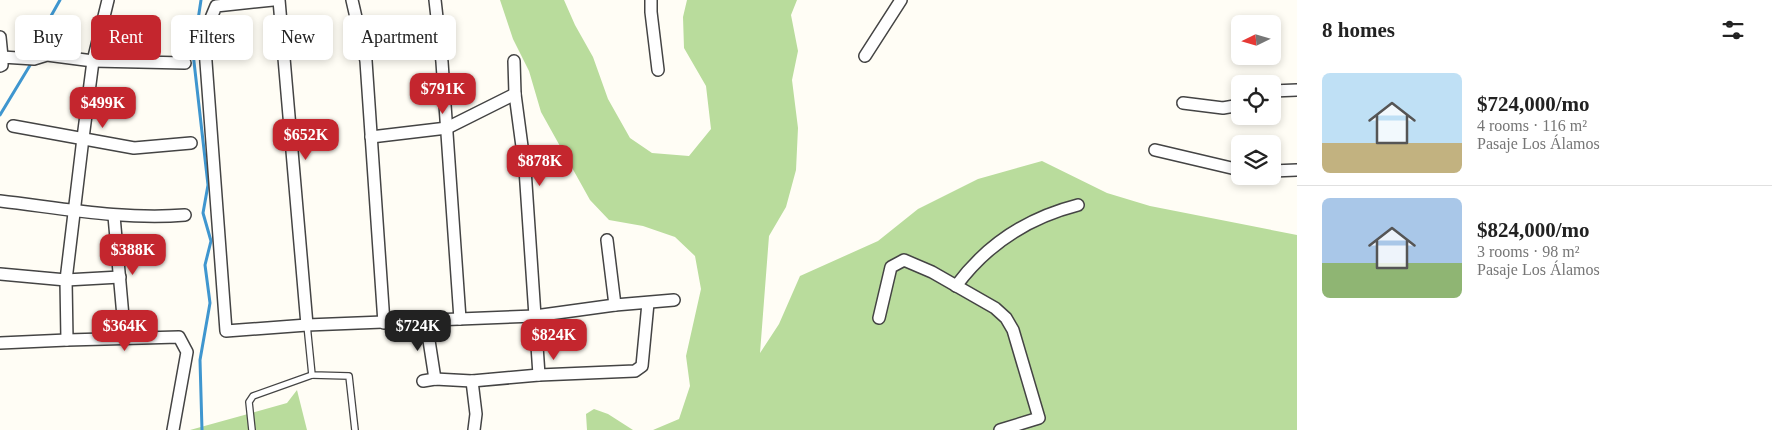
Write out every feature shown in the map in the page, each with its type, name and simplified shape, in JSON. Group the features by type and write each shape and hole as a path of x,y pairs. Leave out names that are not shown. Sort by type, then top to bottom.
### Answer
{"street":[{"path":"67,340 66,280 74,210 93,61 108,0"},
{"path":"273,0 216,6 204,35 226,331 307,325 536,316 615,305 674,300"},
{"path":"279,0 307,325"},
{"path":"352,0 366,60 384,323"},
{"path":"435,0 442,62 460,319"},
{"path":"651,0 658,70"},
{"path":"864,56 901,0"},
{"path":"0,37 1,62 47,56 93,61 185,63"},
{"path":"514,61 515,94 525,169 539,375"},
{"path":"1281,90 1297,90"},
{"path":"371,137 446,128 515,94"},
{"path":"1183,103 1223,108 1231,107"},
{"path":"14,126 134,148 191,143"},
{"path":"1155,150 1231,168"},
{"path":"1281,171 1297,170"},
{"path":"0,201 114,216 155,217 184,215"},
{"path":"956,286 978,259 1005,236 1048,214 1078,205"},
{"path":"114,216 125,339"},
{"path":"607,240 615,305"},
{"path":"879,318 891,267 904,260 932,272 995,308 1006,318 1013,330 1039,418 1000,430"},
{"path":"0,274 66,280 120,278"},
{"path":"426,321 429,380 472,381 539,375 635,371 642,366 648,302"},
{"path":"0,343 179,337 187,352 173,430"},
{"path":"472,381 476,414 474,430"}],"lane":[{"path":"307,325 312,375"},
{"path":"252,430 249,402 253,396 312,375 349,376 355,430"}],"green space":[{"path":"500,0 564,0 575,25 593,57 608,99 630,138 652,153 689,156 711,129 706,86 684,48 683,17 687,0 797,0 791,15 798,51 792,80 798,128 796,170 786,207 769,236 760,353 779,324 800,276 878,241 918,209 978,179 1042,161 1107,193 1150,206 1297,235 1297,430 653,430 679,419 690,386 686,356 701,289 695,256 675,237 643,226 609,220 590,200 541,112 529,71 513,39"},
{"path":"297,390 307,430 190,430 287,403"},
{"path":"594,409 608,414 633,430 587,430 586,414"}],"waterway":[{"path":"52,15 60,0"},
{"path":"201,0 193,53 208,185 203,213 211,241 205,265 210,303 200,360 202,430"},
{"path":"0,115 32,62"}]}
